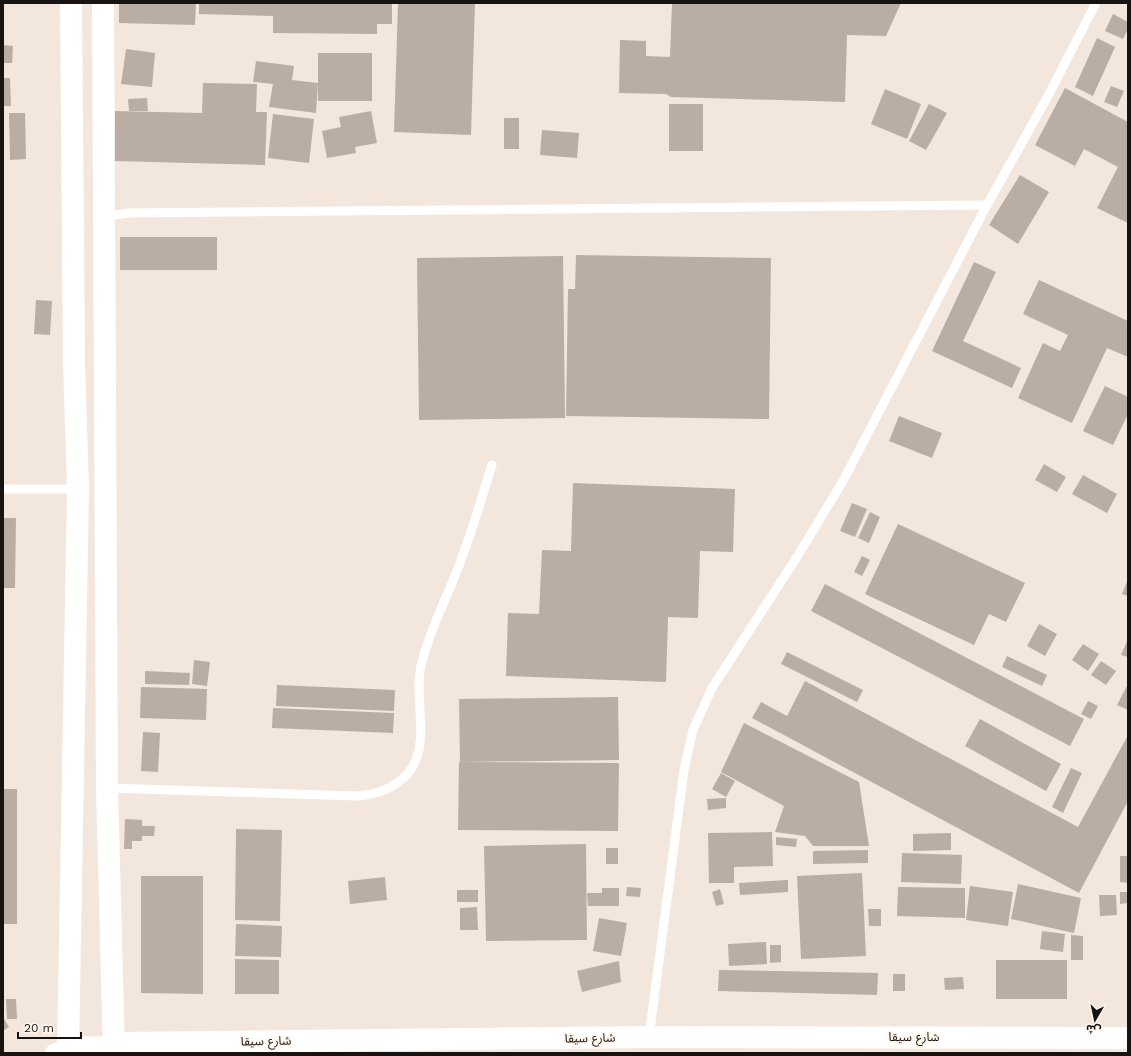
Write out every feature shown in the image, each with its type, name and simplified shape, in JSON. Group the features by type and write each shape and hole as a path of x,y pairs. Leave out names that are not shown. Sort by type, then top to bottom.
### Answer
{"main road":[{"path":"63,1051 78,489 74,363 71,3"},
{"path":"103,3 107,788 113,1050"},
{"name":"شارع سيقا","path":"63,1051 113,1050 119,1043 649,1037 1128,1038"}],"lane":[{"path":"649,1037 684,770 693,730 712,688 798,558 843,482 987,205 1048,96 1096,3"},
{"path":"105,216 130,213 987,205"},
{"path":"107,788 358,796 380,792 400,781 414,766 419,752 421,712 419,685 421,663 436,618 461,561 492,465"},
{"path":"3,489 78,489"}],"building":[{"path":"119,3 196,3 195,25 119,23"},
{"path":"199,3 392,3 392,24 377,24 377,34 273,33 273,16 199,14"},
{"path":"398,3 475,3 471,135 394,132"},
{"path":"672,3 901,3 886,36 847,35 845,102 671,97 666,94 619,93 620,40 646,41 646,56 670,57"},
{"path":"1113,14 1128,22 1128,29 1123,39 1105,31"},
{"path":"1097,38 1115,47 1093,96 1075,87"},
{"path":"3,45 13,46 12,63 3,63"},
{"path":"126,49 155,53 152,87 121,84"},
{"path":"318,53 372,53 372,101 318,101"},
{"path":"256,61 294,66 292,80 318,83 316,113 269,107 273,84 253,82"},
{"path":"3,78 10,78 11,106 3,106"},
{"path":"203,83 257,84 256,112 267,112 265,165 114,161 115,111 202,113"},
{"path":"1111,86 1124,91 1117,107 1104,102"},
{"path":"1065,88 1128,122 1128,223 1097,208 1118,167 1084,149 1075,166 1035,145"},
{"path":"885,89 921,104 907,139 871,124"},
{"path":"147,98 148,111 129,111 128,99"},
{"path":"669,104 703,104 703,151 669,151"},
{"path":"929,104 947,113 926,150 909,141"},
{"path":"371,111 377,143 355,147 356,153 327,158 322,131 341,127 339,117"},
{"path":"9,113 25,113 26,159 10,160"},
{"path":"273,114 314,119 309,163 268,158"},
{"path":"504,118 519,118 519,149 504,149"},
{"path":"542,130 579,133 577,158 540,155"},
{"path":"1020,175 1049,192 1018,244 989,225"},
{"path":"120,237 217,237 217,270 120,270"},
{"path":"576,255 771,258 769,419 566,416 568,289 575,289"},
{"path":"563,256 565,418 419,420 417,258"},
{"path":"974,262 996,272 963,341 1021,368 1012,388 932,351"},
{"path":"1039,280 1128,321 1128,357 1107,348 1072,423 1018,398 1043,343 1060,351 1068,335 1023,314"},
{"path":"36,300 52,301 50,335 34,334"},
{"path":"1105,386 1128,397 1128,414 1113,445 1083,431"},
{"path":"899,416 942,433 932,458 889,441"},
{"path":"1044,464 1066,477 1057,492 1035,480"},
{"path":"1083,475 1117,494 1107,513 1072,494"},
{"path":"573,483 735,489 733,552 700,551 698,618 668,617 666,682 506,676 508,613 539,614 542,550 571,551"},
{"path":"852,503 867,509 855,537 840,531"},
{"path":"870,512 880,517 869,543 858,538"},
{"path":"3,518 16,518 15,588 3,588"},
{"path":"898,524 1025,583 1006,622 989,614 974,645 865,594"},
{"path":"862,556 870,560 862,576 854,572"},
{"path":"1128,579 1128,596 1122,594"},
{"path":"825,584 1084,719 1070,746 811,611"},
{"path":"1039,624 1057,634 1045,656 1027,646"},
{"path":"1128,639 1128,657 1121,655"},
{"path":"1083,644 1099,654 1088,671 1072,660"},
{"path":"787,652 863,690 857,702 781,664"},
{"path":"1007,656 1047,675 1042,686 1002,667"},
{"path":"194,660 210,662 207,686 192,684"},
{"path":"1101,661 1116,671 1106,685 1091,675"},
{"path":"145,671 190,673 189,685 145,684"},
{"path":"805,681 1078,827 1128,735 1128,801 1079,893 752,718 761,702 787,716"},
{"path":"1128,684 1128,710 1117,705"},
{"path":"277,685 395,690 394,711 276,706"},
{"path":"141,687 207,689 206,720 140,718"},
{"path":"618,697 619,760 460,762 459,699"},
{"path":"1088,701 1098,706 1091,719 1081,714"},
{"path":"273,708 394,713 393,733 272,728"},
{"path":"980,719 1061,764 1046,791 965,746"},
{"path":"744,723 859,782 869,846 813,846 805,836 775,832 784,806 721,772"},
{"path":"143,732 160,733 158,772 141,771"},
{"path":"459,762 619,763 618,831 458,830"},
{"path":"1071,768 1082,773 1063,813 1052,807"},
{"path":"721,773 735,781 726,797 712,789"},
{"path":"3,789 17,789 17,924 3,924"},
{"path":"726,798 726,808 708,810 707,799"},
{"path":"125,819 142,820 142,826 155,826 154,836 142,836 142,841 132,841 132,849 124,849"},
{"path":"236,829 282,830 280,921 235,920"},
{"path":"772,832 773,866 734,867 734,883 709,883 708,833"},
{"path":"951,833 951,850 913,851 913,834"},
{"path":"776,837 797,839 796,847 776,845"},
{"path":"586,844 587,940 486,941 484,846"},
{"path":"606,848 618,848 618,864 606,864"},
{"path":"868,850 868,863 813,864 813,851"},
{"path":"902,853 962,855 961,884 901,882"},
{"path":"1120,856 1128,856 1128,883 1120,882"},
{"path":"862,873 866,956 801,959 797,876"},
{"path":"141,876 203,876 203,994 141,993"},
{"path":"385,877 387,900 350,904 348,881"},
{"path":"788,880 788,892 740,895 739,883"},
{"path":"1018,884 1081,898 1074,933 1011,919"},
{"path":"970,886 1013,892 1008,926 966,920"},
{"path":"627,887 641,888 640,897 626,896"},
{"path":"898,887 965,888 965,918 897,916"},
{"path":"602,888 619,888 619,906 588,906 587,893 602,893"},
{"path":"720,889 724,904 716,906 712,892"},
{"path":"457,890 478,890 478,902 457,902"},
{"path":"1120,892 1128,892 1128,903 1120,904"},
{"path":"1099,895 1116,895 1117,915 1100,916"},
{"path":"477,907 478,930 460,930 460,908"},
{"path":"868,909 881,909 881,926 869,926"},
{"path":"599,918 627,923 621,956 593,951"},
{"path":"236,924 282,926 281,957 235,956"},
{"path":"1042,931 1065,934 1063,952 1040,949"},
{"path":"1071,935 1083,936 1083,960 1071,960"},
{"path":"766,942 767,964 729,966 728,944"},
{"path":"770,945 781,945 781,962 770,963"},
{"path":"235,959 279,960 279,994 235,994"},
{"path":"996,960 1067,960 1067,999 996,999"},
{"path":"619,961 621,982 582,992 577,971"},
{"path":"719,970 878,973 877,995 718,991"},
{"path":"893,974 905,974 905,991 893,991"},
{"path":"963,977 964,989 945,990 944,978"},
{"path":"6,999 16,999 17,1019 7,1019"},
{"path":"3,1017 9,1027 3,1031"}]}
